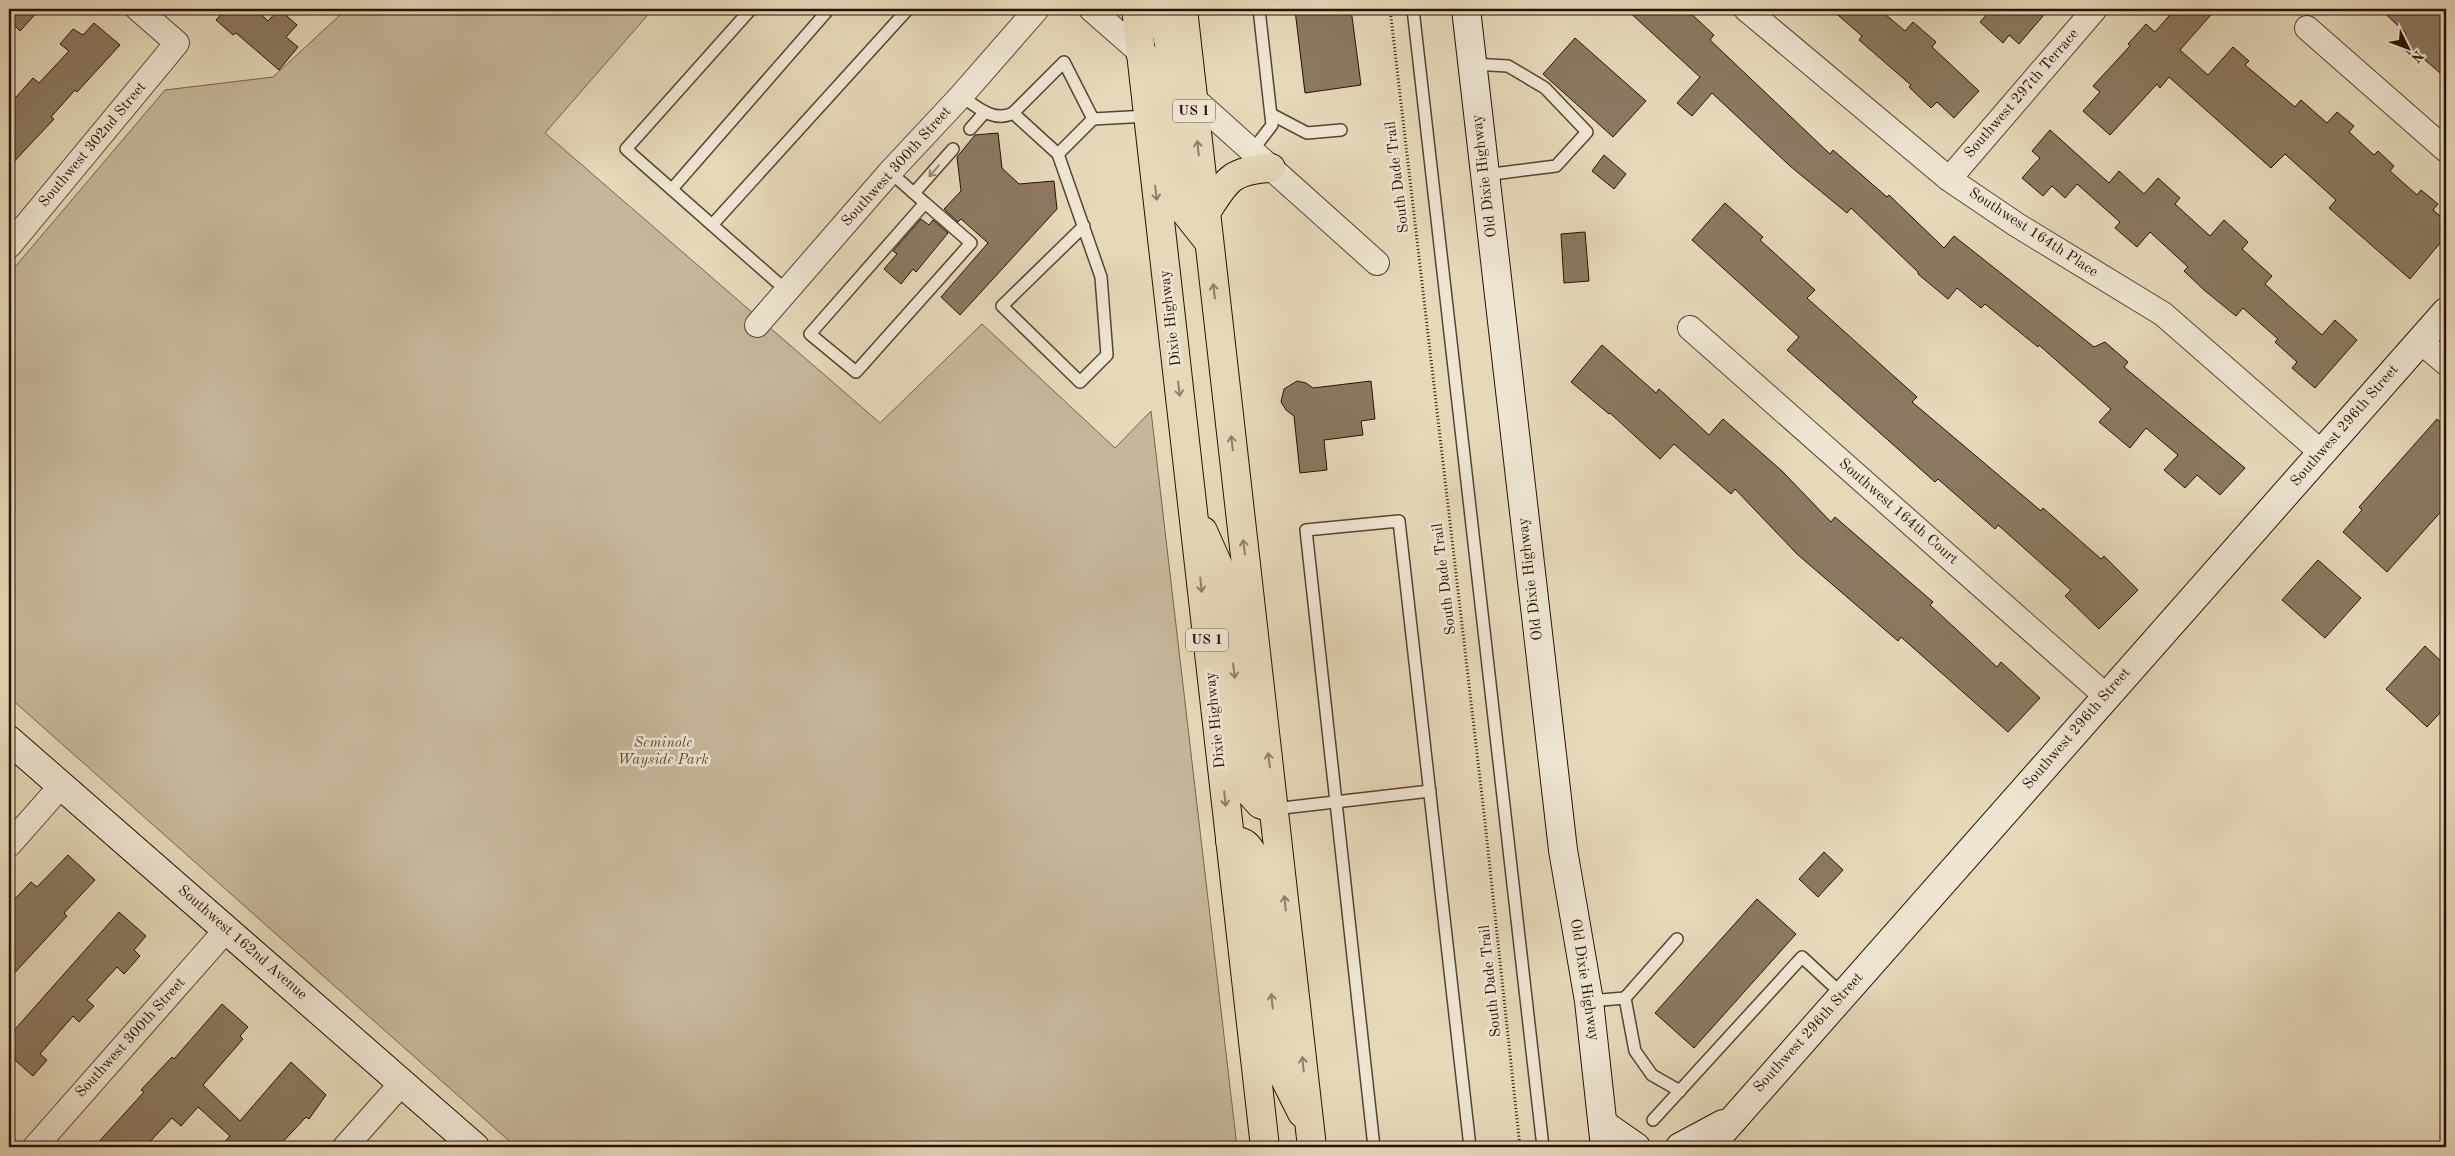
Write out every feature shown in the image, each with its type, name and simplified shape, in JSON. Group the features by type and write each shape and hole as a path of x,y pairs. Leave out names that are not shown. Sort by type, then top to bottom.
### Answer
{"highway":[{"name":"US 1","path":"1136,9 1148,116"},
{"path":"1161,9 1174,66 1193,98"},
{"name":"US 1","path":"1183,9 1311,1139"},
{"path":"1140,52 1155,66 1166,84 1174,127 1182,208 1208,241"},
{"name":"Dixie Highway","path":"1148,116 1266,1143"},
{"path":"1205,214 1229,180 1261,159"},
{"path":"1192,506 1222,574 1250,794 1260,804 1274,809"},
{"path":"1230,840 1242,841 1249,848 1257,862 1278,1065 1311,1139"}],"street":[{"name":"Southwest 302nd Street","path":"9,246 177,43 138,9"},
{"name":"Southwest 300th Street","path":"757,325 890,172 961,96 1037,9"},
{"path":"1091,9 1140,52"},
{"name":"Old Dixie Highway","path":"1466,9 1563,850 1589,1001 1604,1136"},
{"name":"Southwest 164th Place","path":"1746,9 1950,179 2017,225 2163,314 2322,453"},
{"name":"Southwest 297th Terrace","path":"1950,179 2095,9"},
{"path":"2307,28 2446,150"},
{"path":"1193,98 1377,263"},
{"name":"Southwest 296th Street","path":"1709,1147 2446,312"},
{"name":"Southwest 164th Court","path":"1690,328 2106,696"},
{"path":"2420,341 2446,363"},
{"name":"Southwest 162nd Avenue","path":"9,740 60,787 227,929 475,1147"},
{"path":"9,845 60,787"},
{"name":"Southwest 300th Street","path":"34,1147 227,929"},
{"path":"345,1147 402,1083"},
{"path":"1680,1147 1733,1119"},
{"path":"1604,1136 1636,1147"}],"lane":[{"path":"751,9 626,149 787,291"},
{"path":"672,189 829,9"},
{"path":"712,225 908,9"},
{"path":"1258,9 1272,125 1261,159"},
{"path":"1413,9 1543,1147"},
{"path":"961,96 985,112 1000,118 1013,113 1064,62 1092,119"},
{"path":"1472,64 1508,66 1545,88 1587,132 1556,166 1485,175"},
{"path":"970,130 985,112"},
{"path":"1013,113 1058,154 1084,226 1101,277 1107,355 1080,382 1002,306 1084,226"},
{"path":"1271,114 1307,133 1341,130"},
{"path":"1058,154 1092,119 1148,116"},
{"path":"914,194 953,149"},
{"path":"890,172 971,243 856,372 810,334 925,203"},
{"path":"1374,1147 1306,530 1399,521 1470,1147"},
{"path":"1274,809 1336,800 1430,791"},
{"path":"1589,1001 1624,998 1677,940"},
{"path":"1653,1120 1802,958 1843,995"},
{"path":"1624,998 1635,1051 1652,1075 1680,1091"}],"path":[{"name":"South Dade Trail","path":"1390,9 1484,813 1520,1147"}],"green space":[{"name":"Seminole Wayside Park","path":"360,9 653,9 545,133 880,423 982,324 1115,448 1151,411 1237,1147 516,1147 9,697 9,274 165,90 273,77 340,15"}],"building":[{"path":"9,9 40,9 20,31 9,20"},
{"path":"226,9 255,9 268,21 279,9 297,25 286,37 298,47 279,70 236,33 233,35 216,20"},
{"path":"1351,9 1361,85 1305,93 1295,10"},
{"path":"1626,9 1686,9 1714,35 1710,40 1830,154 1833,150 1887,197 1889,195 1944,248 1954,236 2094,347 2105,342 2128,362 2124,367 2245,468 2220,495 2197,475 2185,488 2164,470 2178,455 2146,428 2130,448 2099,422 2111,409 2039,345 2038,347 1985,304 1981,308 1957,288 1948,299 1918,274 1851,208 1847,213 1790,166 1712,93 1692,116 1677,103 1700,77"},
{"path":"1831,9 1879,9 1905,31 1913,22 1936,42 1932,47 1979,91 1954,118 1937,102 1931,108 1909,87 1911,85 1859,40 1862,36"},
{"path":"1992,9 2034,9 2043,16 2019,44 2009,35 2003,43 1980,22"},
{"path":"2175,9 2216,9 2180,50 2208,75 2233,47 2249,61 2245,65 2295,107 2301,100 2327,123 2337,112 2354,126 2349,132 2374,155 2378,151 2394,166 2390,171 2417,195 2421,190 2438,204 2433,210 2446,221 2446,236 2410,279 2329,208 2336,200 2285,154 2271,168 2169,77 2160,88 2157,84 2110,135 2083,111 2100,92 2093,86 2130,46 2128,44 2146,24 2155,32"},
{"path":"2380,9 2446,9 2446,78 2418,54 2414,58 2397,43 2406,33"},
{"path":"94,23 120,45 77,92 75,90 51,117 54,119 9,167 9,105 33,78 39,83 69,51 60,44 73,29 83,35"},
{"path":"1575,38 1646,101 1613,137 1543,74"},
{"path":"2050,130 2109,183 2119,171 2144,194 2158,178 2180,198 2175,204 2210,236 2224,220 2248,242 2242,249 2272,276 2265,284 2296,312 2322,335 2335,320 2357,340 2315,388 2292,368 2297,362 2275,342 2278,339 2243,308 2236,316 2204,290 2184,271 2188,267 2150,232 2137,247 2115,228 2120,222 2077,184 2065,198 2052,186 2043,196 2022,178 2040,158 2032,151"},
{"path":"998,133 1002,168 1019,184 1054,181 1057,209 960,315 941,297 988,243 961,219 958,222 944,209 961,191 957,157 975,135"},
{"path":"1604,155 1626,174 1614,189 1592,171"},
{"path":"1725,203 1763,237 1760,240 1815,290 1807,298 1917,397 1912,402 2041,511 2043,508 2101,559 2104,556 2138,590 2099,629 2065,596 2071,590 1998,525 1995,529 1938,479 1935,482 1787,350 1799,337 1692,240"},
{"path":"921,219 929,225 933,220 948,233 916,272 913,269 901,284 884,269 897,254 893,251"},
{"path":"1585,232 1589,281 1564,283 1561,234"},
{"path":"1602,345 1656,393 1659,389 1709,435 1723,419 1782,471 1831,522 1835,517 1933,602 1930,605 1997,667 2001,662 2040,698 2008,732 1901,637 1898,641 1797,554 1735,489 1731,494 1674,444 1660,459 1610,413 1571,382"},
{"path":"1297,381 1306,383 1313,388 1371,381 1375,419 1361,421 1363,435 1324,440 1327,470 1300,473 1294,416 1286,410 1281,402 1284,389"},
{"path":"2437,419 2446,427 2446,506 2387,572 2343,532 2362,510 2359,507"},
{"path":"2318,560 2361,598 2325,638 2282,600"},
{"path":"2425,646 2446,666 2446,706 2427,727 2386,689"},
{"path":"1824,852 1843,870 1818,897 1799,879"},
{"path":"68,855 95,880 64,913 67,916 9,979 9,905 31,882 37,887"},
{"path":"1757,899 1796,934 1694,1048 1655,1013"},
{"path":"119,912 146,936 134,950 140,956 124,974 117,967 87,1000 94,1006 79,1022 73,1016 40,1054 47,1060 33,1076 9,1055 9,1036"},
{"path":"222,1004 248,1027 240,1036 243,1039 203,1085 240,1121 291,1062 326,1095 309,1119 306,1117 278,1147 220,1147 230,1136 198,1107 181,1126 172,1118 145,1147 94,1147 144,1092 141,1090 172,1057 174,1059"}]}
